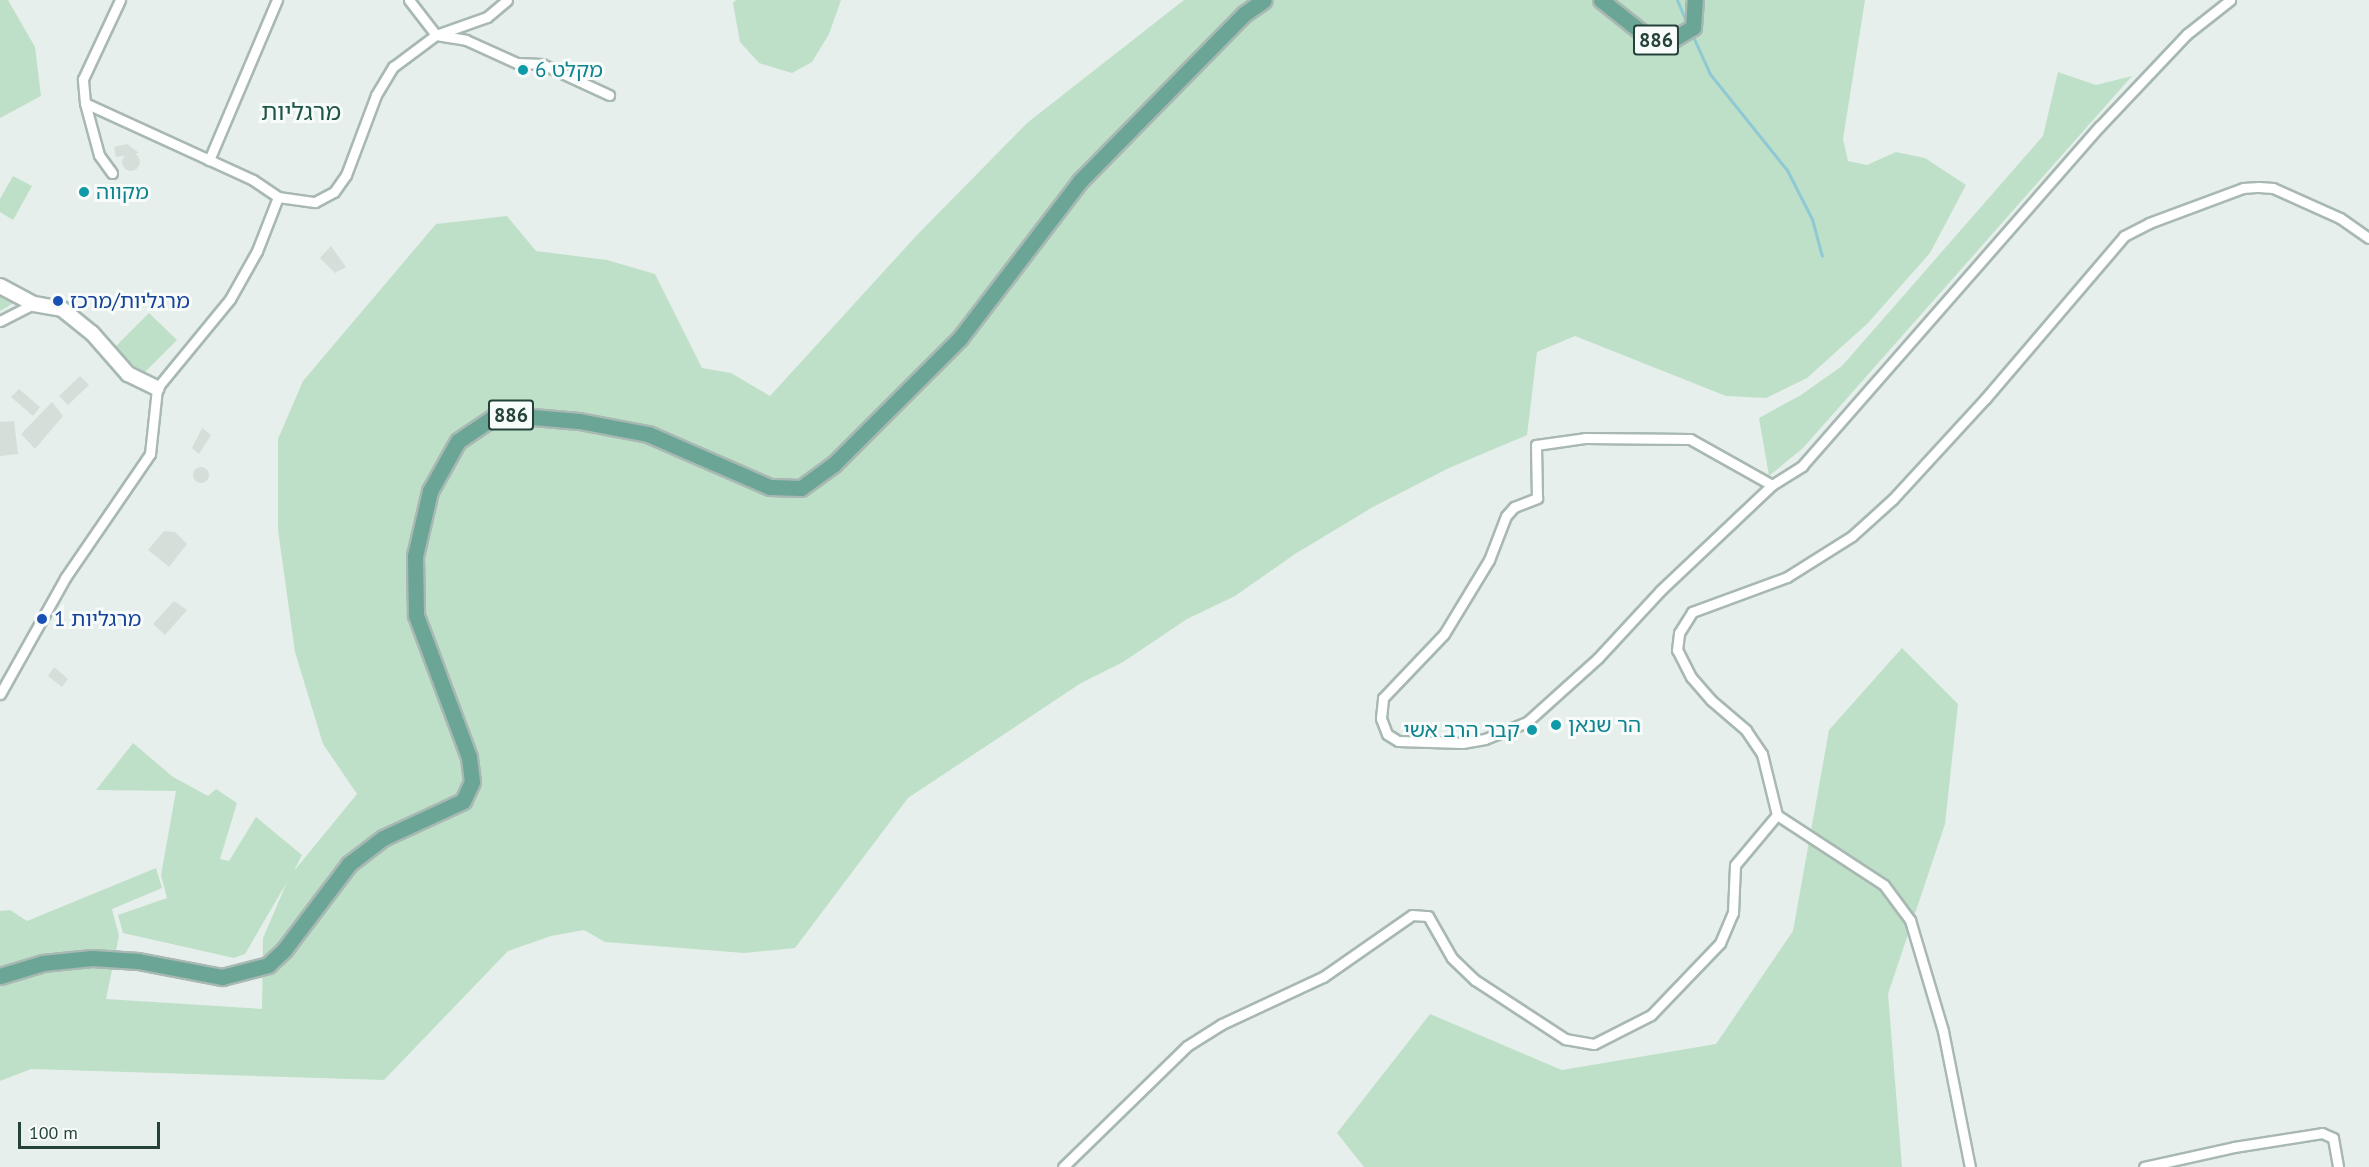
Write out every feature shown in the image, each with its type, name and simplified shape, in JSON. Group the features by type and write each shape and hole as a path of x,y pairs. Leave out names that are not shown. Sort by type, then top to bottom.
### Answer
{"main road":[{"name":"886","path":"0,976 43,963 92,958 138,961 222,977 268,965 349,864 383,838 463,801 472,782 469,757 416,615 415,556 428,502 458,441 498,414 579,421 648,434 770,487 801,488 834,464 960,338 1080,181 1236,22 1264,0"},
{"name":"886","path":"1601,0 1650,39 1670,41 1693,27 1695,0"}],"street":[{"path":"112,173 99,155 85,103 83,79 120,0"},
{"path":"209,160 277,0"},
{"path":"409,0 436,35 466,40 517,63 542,64 609,94"},
{"path":"85,103 209,160 278,197 315,202 334,192 346,175 376,95 393,67 436,35 487,16 507,0"},
{"path":"1772,485 1690,439 1585,438 1536,445 1537,498 1514,507 1506,516 1489,560 1444,634 1383,698 1381,718 1388,734 1411,743 1462,743 1485,738 1527,722 1598,658 1660,591 1772,485 1802,466 2099,127 2187,34 2230,0"},
{"path":"1970,1167 1943,1031 1910,920 1884,885 1777,815 1762,754 1746,730 1711,700 1681,659 1679,633 1692,612 1787,578 1852,536 1893,500 2132,232 2177,210 2243,188 2259,187 2272,188 2340,219 2369,238"},
{"path":"0,694 64,578 150,454 157,388 230,299 257,251 278,197"},
{"path":"0,286 34,303 62,309 92,333 128,374 157,388"},
{"path":"0,321 34,303"},
{"path":"1063,1167 1186,1046 1222,1024 1323,977 1412,915 1428,916 1452,958 1474,980 1565,1039 1594,1044 1617,1035 1652,1015 1720,943 1733,913 1735,865 1777,815"},
{"path":"2144,1167 2234,1147 2322,1133 2333,1138 2338,1167"}],"shaded area":[{"path":"127,144 139,153 116,157 114,147"},
{"path":"131,153 137,156 140,162 137,168 131,171 125,168 122,162 125,156"},
{"path":"331,246 346,267 335,273 320,258"},
{"path":"80,376 89,385 68,405 59,396"},
{"path":"19,389 40,407 33,416 11,397"},
{"path":"52,402 63,416 35,449 21,434"},
{"path":"14,421 18,454 0,456 0,422"},
{"path":"202,428 211,435 199,454 192,448"},
{"path":"201,467 209,475 201,483 193,475"},
{"path":"164,531 175,532 187,544 169,567 148,550"},
{"path":"174,601 187,610 165,635 153,624"},
{"path":"54,667 68,679 62,687 48,676"}],"green space":[{"path":"0,0 8,0 35,47 41,96 0,118"},
{"path":"736,0 841,0 829,34 812,62 792,73 759,63 740,42 733,3"},
{"path":"1184,0 1865,0 1843,139 1848,161 1867,165 1896,152 1925,158 1966,185 1930,253 1868,323 1807,378 1766,398 1726,396 1575,336 1537,352 1527,435 1449,468 1373,507 1295,554 1235,596 1187,619 1123,662 1081,683 908,798 795,948 744,953 605,942 584,930 551,936 508,951 384,1080 31,1069 0,1081 0,911 10,910 27,921 156,868 162,888 112,909 119,936 106,999 262,1009 263,938 287,882 245,954 234,958 123,933 118,915 167,898 161,875 176,791 96,790 133,743 173,777 208,796 216,789 237,803 220,859 229,861 256,817 302,855 294,871 357,794 323,744 295,652 278,530 278,439 303,381 436,224 507,216 536,251 607,260 655,274 702,368 731,373 770,396 917,235 1027,123"},
{"path":"2058,72 2096,85 2132,76 1803,448 1769,476 1759,418 1801,395 1842,366 2043,136"},
{"path":"13,176 32,186 13,220 0,212 0,199"},
{"path":"0,294 17,301 0,311"},
{"path":"149,313 177,340 143,374 115,347"},
{"path":"1902,648 1958,704 1945,824 1888,994 1902,1167 1364,1167 1337,1133 1430,1014 1562,1070 1716,1044 1793,931 1829,730"}],"waterway":[{"path":"1677,0 1687,24"},
{"path":"1691,32 1710,74 1787,170 1812,219 1822,256"}],"place":[{"name":"מקלט 6","path":"523,70"},
{"name":"מקווה","path":"84,192"},
{"name":"מרגליות/מרכז","path":"58,301"},
{"name":"מרגליות 1","path":"42,619"},
{"name":"הר שנאן","path":"1556,725"},
{"name":"קבר הרב אשי","path":"1532,730"}],"district":[{"name":"מרגליות","path":"301,112"}]}
